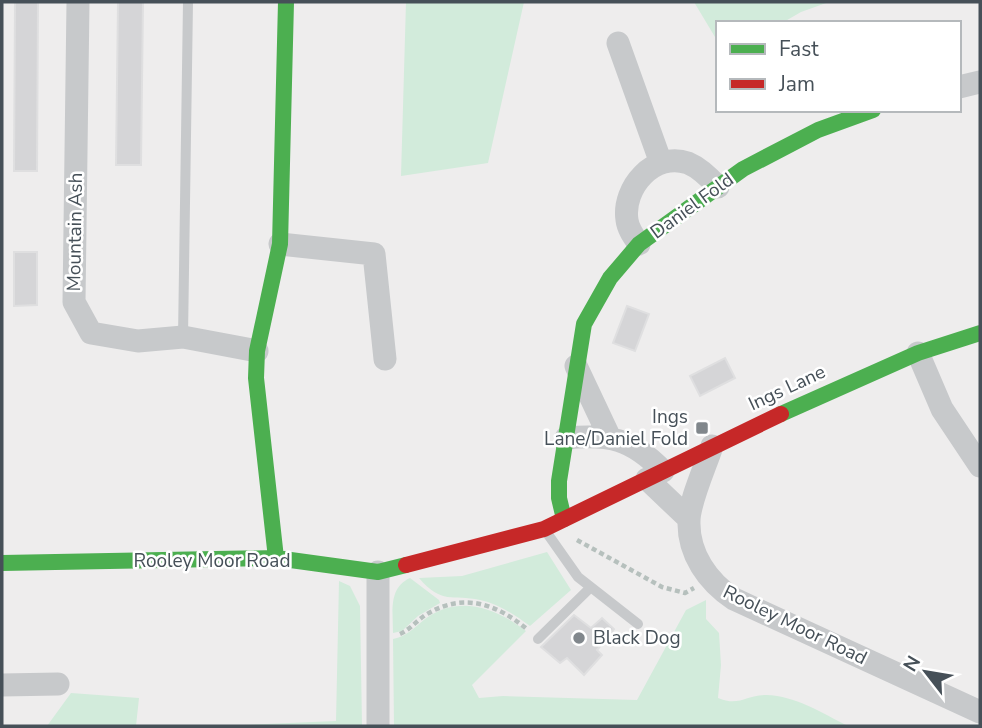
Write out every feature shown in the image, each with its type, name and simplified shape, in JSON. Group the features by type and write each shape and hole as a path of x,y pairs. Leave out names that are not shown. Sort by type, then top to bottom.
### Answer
{"street":[{"name":"Mountain Ash","path":"78,2 74,302 91,332 138,341 183,337 257,351"},
{"path":"276,558 256,378 257,351 280,244 286,2"},
{"path":"618,43 661,163"},
{"path":"961,87 980,82"},
{"name":"Daniel Fold","path":"564,519 559,498 559,481 584,324 610,278 639,244 743,169 818,130 868,112"},
{"path":"639,244 628,226 626,206 628,196 642,176 661,163 675,160 701,170 718,187"},
{"path":"280,244 374,254 385,359"},
{"name":"Ings Lane","path":"617,493 712,446 918,353 980,333"},
{"path":"918,353 942,409 980,466"},
{"path":"576,366 609,436"},
{"path":"566,438 609,436 636,450 688,518"},
{"path":"688,518 712,446"},
{"name":"Rooley Moor Road","path":"2,563 276,558 379,572 544,529 617,493"},
{"name":"Rooley Moor Road","path":"688,518 694,549 709,577 719,589 734,599 980,712"},
{"path":"377,726 379,572"},
{"path":"2,685 58,684"}],"lane":[{"path":"183,337 188,2"},
{"path":"544,529 578,577 638,624"},
{"path":"538,639 591,587"}],"path":[{"path":"564,519 573,538 662,587 685,593 709,577"},
{"path":"379,636 394,636 404,632 423,616 447,604 471,602 481,603 509,615 538,639"}],"green space":[{"path":"406,2 524,2 488,163 401,176"},
{"path":"694,2 829,2 785,21 716,21 716,39"},
{"path":"547,552 571,590 530,626 506,610 487,602 448,597 434,592 419,578 462,576"},
{"path":"410,578 440,603 418,616 402,631 393,633 395,594 403,582"},
{"path":"339,581 350,586 360,606 362,726 221,726 336,721"},
{"path":"706,600 706,619 719,633 721,665 718,698 737,701 766,695 788,698 848,726 394,726 393,639 406,634 438,611 451,607 477,607 502,616 526,631 472,685 479,698 503,696 637,700 686,610"},
{"path":"71,693 139,698 136,726 47,726"}],"building":[{"path":"15,2 38,2 37,171 14,171"},
{"path":"118,2 143,2 141,165 116,165"},
{"path":"14,252 37,252 37,305 14,306"},
{"path":"627,306 649,314 635,351 613,343"},
{"path":"725,358 735,378 700,396 690,376"},
{"name":"Black Dog","path":"574,615 591,628 602,618 614,629 597,650 602,655 584,675 567,658 560,663 541,647"}],"traffic: fast":[{"path":"276,558 256,378 257,351 280,244 286,2"},
{"path":"564,519 559,498 559,481 584,324 610,278 639,244 743,169 818,130 868,112"},
{"path":"781,414 918,353 980,333"},
{"path":"2,563 276,558 378,572 406,565"}],"traffic: jam":[{"path":"406,565 544,529 781,414"}],"place":[{"name":"Ings Lane/Daniel Fold","path":"702,428"},
{"name":"Black Dog","path":"579,638"}]}
